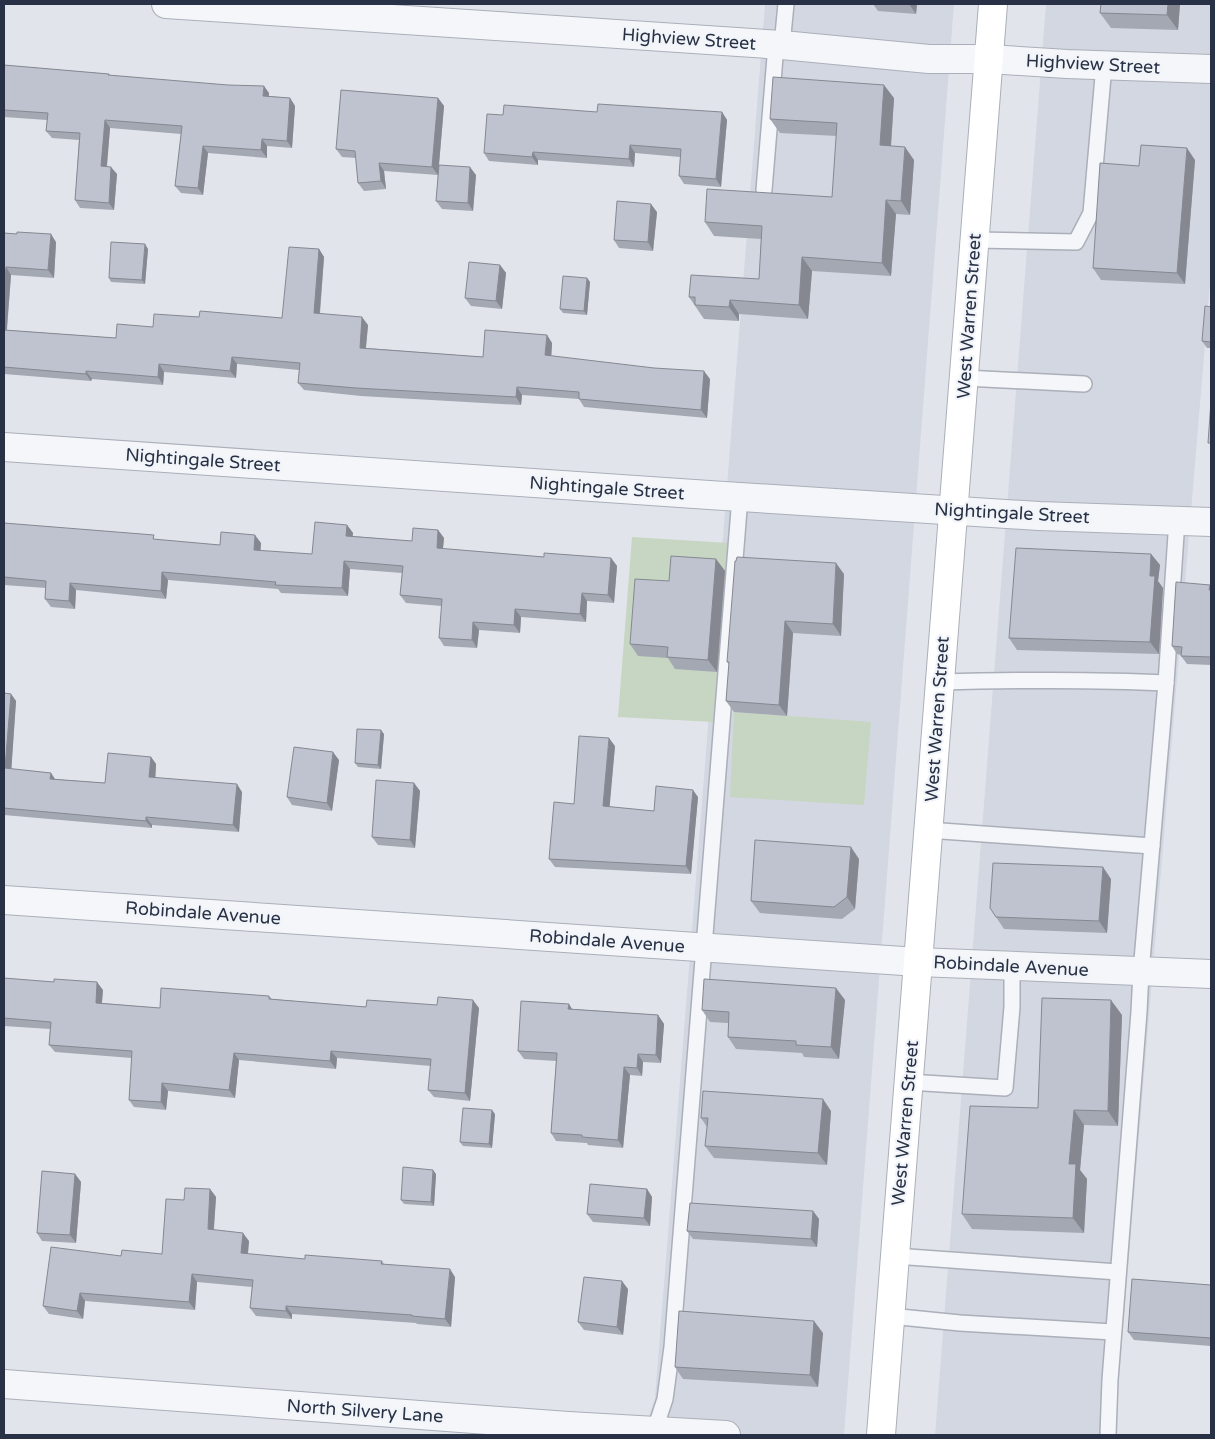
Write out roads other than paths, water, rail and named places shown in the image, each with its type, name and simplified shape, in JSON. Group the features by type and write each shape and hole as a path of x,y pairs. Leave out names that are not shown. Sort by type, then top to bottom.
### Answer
{"main road":[{"name":"West Warren Street","path":"880,1435 965,378 993,4"}],"street":[{"name":"Highview Street","path":"166,4 779,45 929,59 989,59 1211,69"},
{"name":"Nightingale Street","path":"4,447 1039,516 1211,522"},
{"name":"Robindale Avenue","path":"4,900 918,962 1211,974"},
{"name":"North Silvery Lane","path":"4,1384 653,1433 726,1435"}],"lane":[{"path":"764,190 779,45 786,4"},
{"path":"975,240 1076,242 1091,213 1104,65"},
{"path":"965,378 1084,384"},
{"path":"653,1433 665,1399 672,1347 740,496"},
{"path":"1108,1435 1113,1332 1166,683 1177,520"},
{"path":"940,682 1020,680 1166,683"},
{"path":"928,830 1152,846"},
{"path":"908,1082 1005,1088 1012,1007 1012,966"},
{"path":"894,1256 1118,1272"},
{"path":"890,1316 960,1323 1113,1332"}]}
